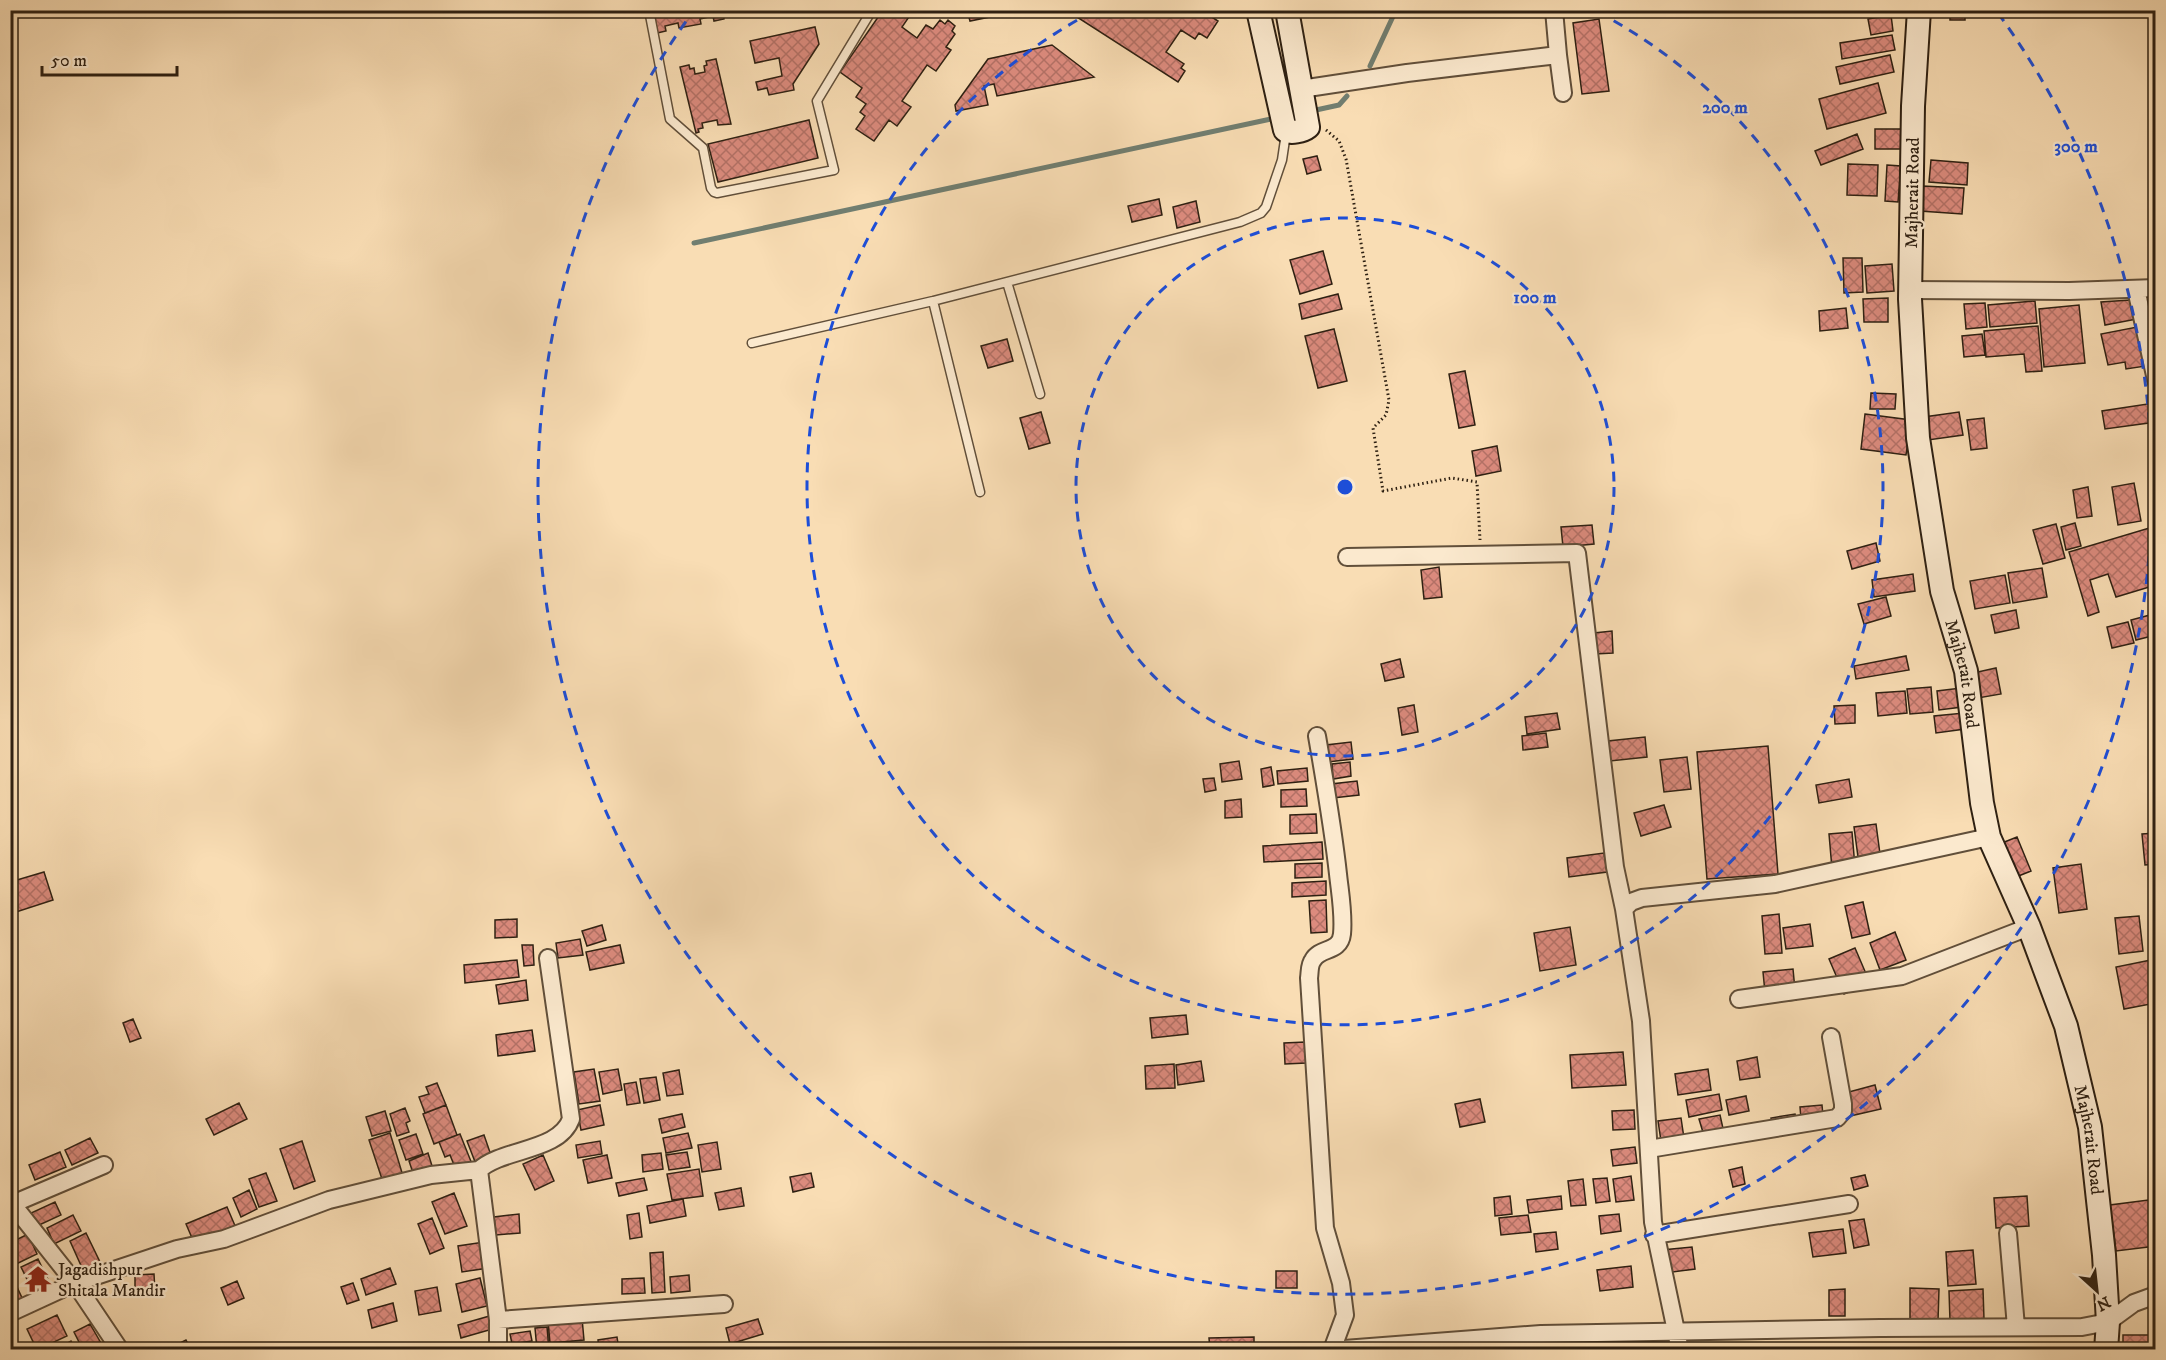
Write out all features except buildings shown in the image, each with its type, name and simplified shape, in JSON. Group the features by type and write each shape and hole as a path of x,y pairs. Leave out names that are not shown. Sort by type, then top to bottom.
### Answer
{"street":[{"path":"1256,12 1287,132 1306,129 1308,124 1287,10"},
{"path":"1554,10 1563,93"},
{"name":"Majherait Road","path":"1919,10 1913,106 1910,290 1918,438 1942,591 1966,670 1982,803 1989,837 2029,927 2066,1026 2090,1127 2104,1255 2108,1322 2106,1350"},
{"path":"1301,89 1407,73 1558,55"},
{"path":"1910,290 2069,291 2156,288"},
{"path":"2136,289 2156,380"},
{"path":"1347,557 1577,553 1615,867 1624,909 1625,928 1641,1020 1654,1235 1680,1350"},
{"path":"1317,736 1333,829 1342,908 1342,936 1335,948 1314,956 1309,978 1323,1209 1329,1245 1341,1283 1345,1315 1332,1349 1497,1344 1541,1334 2016,1327 2057,1329 2108,1322 2134,1303 2156,1295"},
{"path":"1624,909 1631,902 1642,898 1775,884 1989,837"},
{"path":"1739,999 1902,976 2029,927"},
{"path":"10,1313 75,1283 177,1249 224,1239 329,1200 431,1175 479,1170 490,1162 549,1141 561,1134 568,1127 571,1119 548,958"},
{"path":"1649,1149 1837,1118 1843,1111 1843,1104 1831,1037"},
{"path":"104,1165 11,1203 75,1283 120,1350"},
{"path":"479,1170 498,1320 498,1350"},
{"path":"1654,1235 1850,1204"},
{"path":"2008,1233 2016,1327"},
{"path":"498,1320 724,1304"}],"lane":[{"path":"649,10 670,119 703,148 711,188 717,193 834,170 817,101 872,10"},
{"path":"752,343 933,301 1240,222 1261,213 1266,207 1282,160 1287,132"},
{"path":"1007,282 1040,394"},
{"path":"933,301 980,492"}],"path":[{"path":"1308,124 1329,130 1339,141 1346,159 1389,400 1386,415 1373,428 1383,491 1452,478 1477,482 1480,555"}],"waterway":[{"path":"1370,66 1396,10"},
{"path":"1316,110 1339,105 1347,96"},
{"path":"694,243 1271,119"}],"place":[{"name":"Jagadishpur Shitala Mandir","path":"38,1279"}]}
